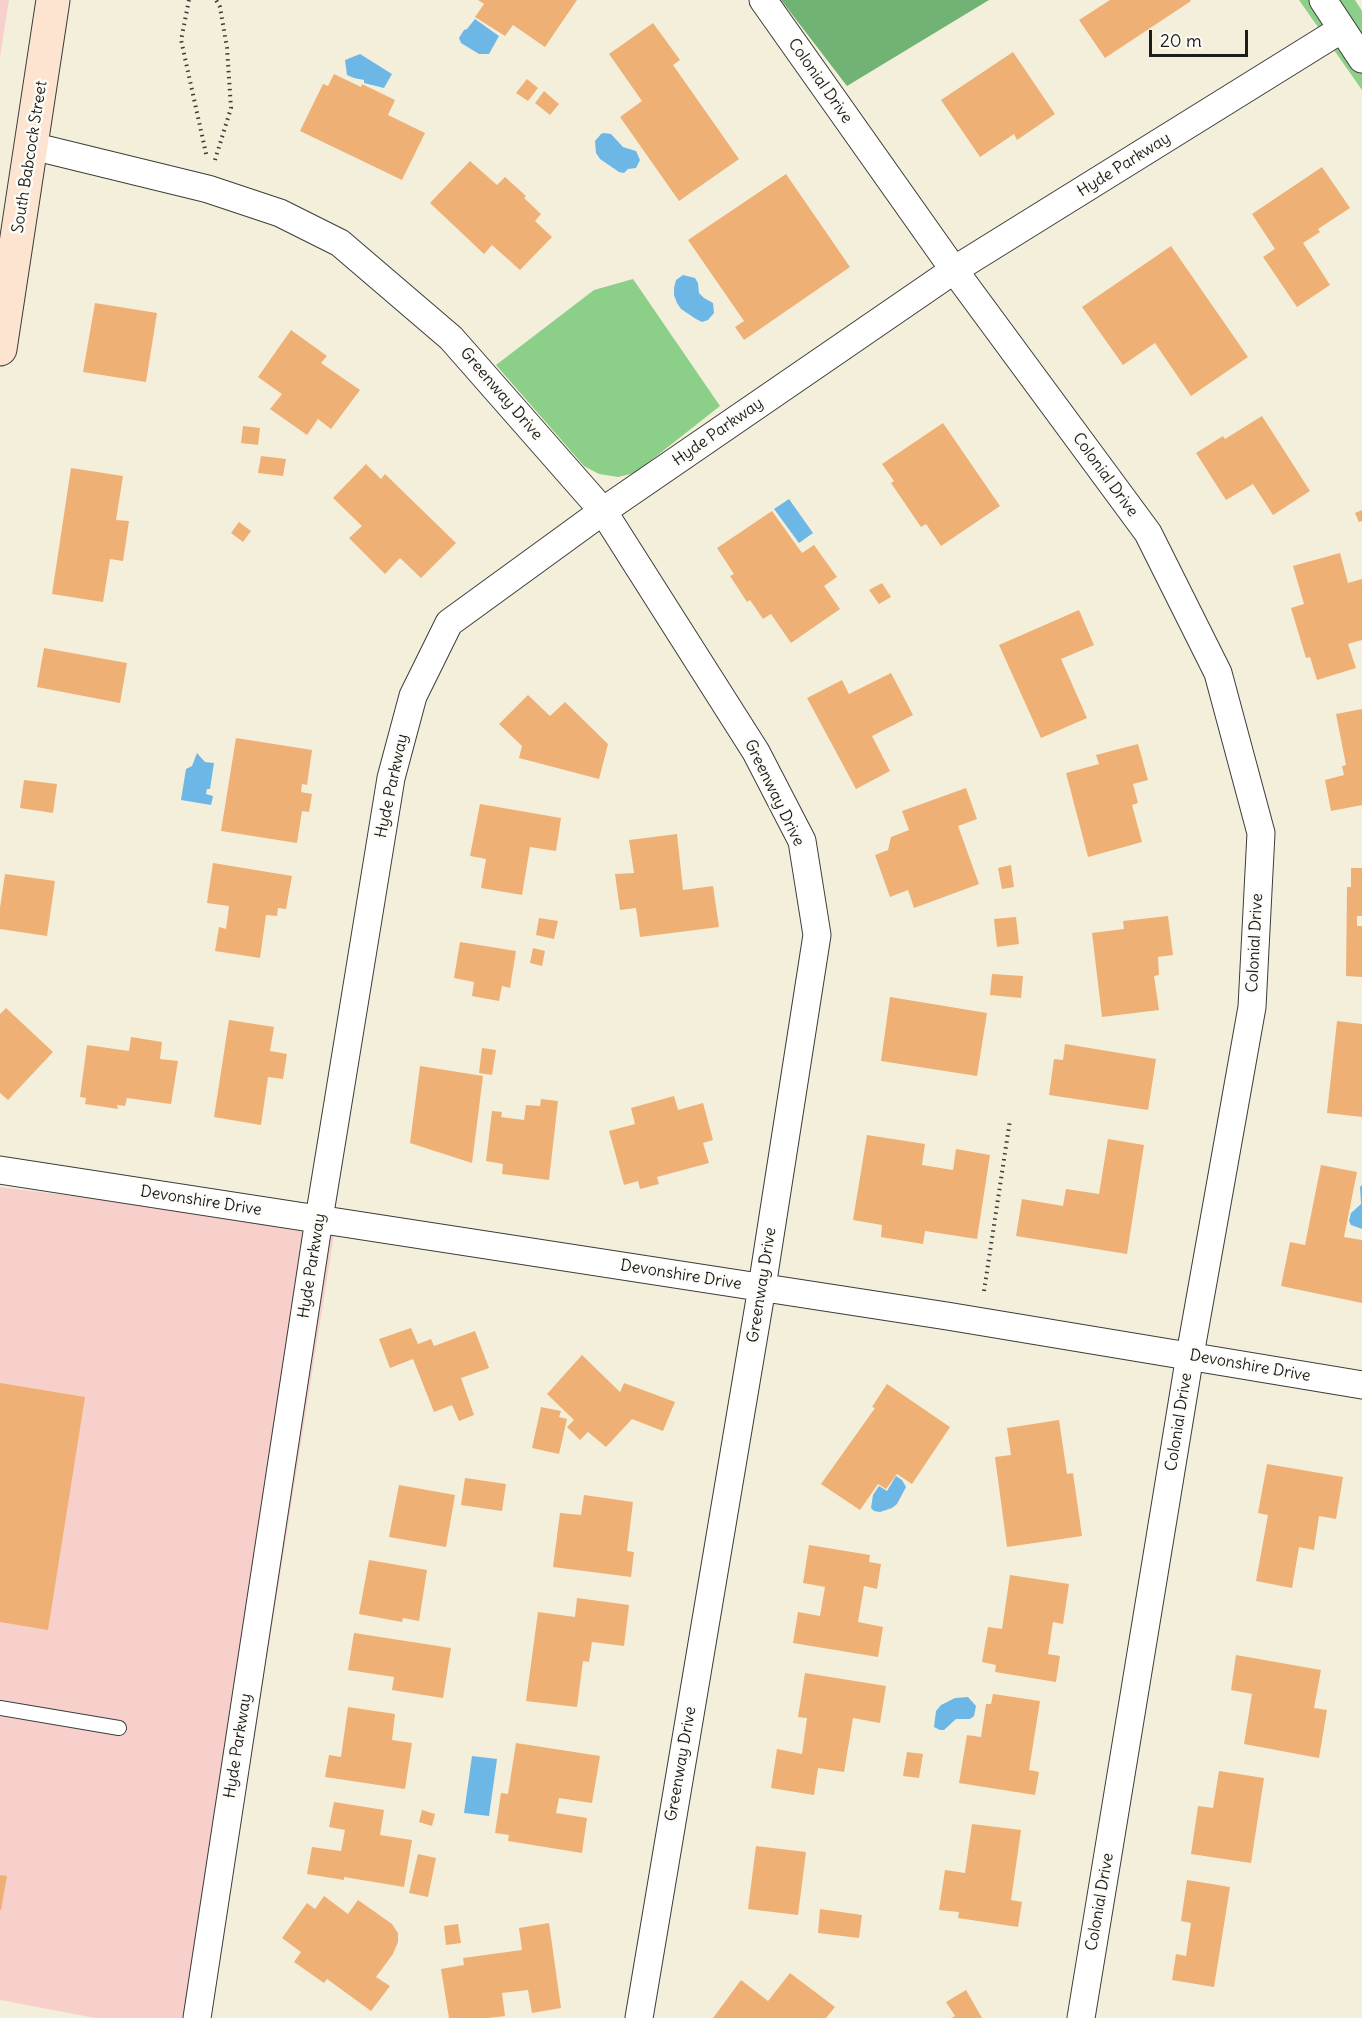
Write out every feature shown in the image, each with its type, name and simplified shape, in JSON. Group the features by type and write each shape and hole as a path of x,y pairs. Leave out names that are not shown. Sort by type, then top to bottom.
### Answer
{"main road":[{"name":"South Babcock Street","path":"0,349 53,0"}],"street":[{"name":"Colonial Drive","path":"763,0 954,270 1148,533 1218,673 1261,833 1252,1007 1190,1355 1081,2018"},
{"path":"1323,0 1362,59"},
{"name":"Hyde Parkway","path":"197,2018 319,1219 391,778 413,696 449,623 603,511 954,270 1342,28"},
{"name":"Greenway Drive","path":"32,146 209,183 280,213 340,243 451,338 603,511 756,752 802,841 817,935 762,1287 639,2018"},
{"name":"Devonshire Drive","path":"0,1170 762,1287 1190,1355 1362,1385"}],"lane":[{"path":"0,1708 119,1728"}],"path":[{"path":"189,0 181,40 209,183"},
{"path":"209,183 219,141 231,108 227,48 220,8 216,0"},
{"path":"980,1322 1010,1120"}],"shaded area":[{"path":"0,0 9,0 0,57"},
{"path":"0,1187 335,1228 210,2018 95,2018 0,2000"}],"green space":[{"path":"781,0 989,0 847,86"},
{"path":"1299,0 1355,0 1362,11 1362,90"},
{"path":"633,279 720,406 635,473 618,477 599,474 584,466 496,365 594,290"}],"water":[{"path":"475,19 499,36 489,54 479,54 461,43 459,38"},
{"path":"360,54 392,74 384,88 364,83 364,80 347,75 345,60"},
{"path":"604,133 611,134 623,147 636,151 640,160 636,168 628,169 624,173 619,172 600,159 596,153 595,141"},
{"path":"683,275 695,278 699,293 713,303 714,313 708,320 702,322 696,319 681,309 677,303 674,288 676,280"},
{"path":"789,499 813,533 799,543 774,509"},
{"path":"197,753 205,762 214,763 210,789 207,789 206,794 213,796 211,805 181,800 186,769 192,766"},
{"path":"1362,1185 1362,1229 1351,1225 1349,1221 1351,1213 1361,1204 1360,1187"},
{"path":"896,1476 906,1487 897,1504 880,1512 874,1511 871,1508 873,1495 879,1486 887,1491"},
{"path":"968,1697 976,1706 974,1716 970,1719 956,1719 944,1730 934,1727 936,1711 941,1705 955,1698"},
{"path":"472,1756 497,1759 489,1816 464,1813"}],"building":[{"path":"478,0 577,0 545,47 513,25 505,36 475,17 484,4"},
{"path":"1110,0 1191,1 1105,58 1079,20"},
{"path":"653,23 680,60 673,65 739,159 679,201 620,117 642,101 609,54"},
{"path":"1013,52 1055,114 1017,140 1014,134 980,157 941,100"},
{"path":"334,74 395,100 388,115 425,133 402,180 300,131 323,84 328,86"},
{"path":"527,79 538,88 528,101 516,93"},
{"path":"544,91 559,104 550,115 535,103"},
{"path":"470,161 497,185 505,177 526,196 524,198 541,214 535,221 552,237 520,270 492,245 484,254 430,203"},
{"path":"1322,167 1350,208 1318,229 1320,232 1303,243 1330,285 1297,307 1263,257 1275,249 1252,214"},
{"path":"786,174 850,267 744,340 735,327 744,321 688,240"},
{"path":"1171,246 1248,357 1191,396 1155,343 1123,365 1082,307"},
{"path":"95,303 157,313 146,382 83,372"},
{"path":"291,330 327,356 321,363 360,390 331,429 318,419 307,435 270,409 282,394 258,377"},
{"path":"1262,416 1310,491 1273,515 1253,484 1226,500 1196,453 1223,436 1225,439"},
{"path":"943,423 1000,506 941,546 926,524 921,527 891,483 894,481 882,464"},
{"path":"243,426 260,428 258,445 241,443"},
{"path":"261,456 286,459 283,476 258,473"},
{"path":"366,464 381,479 385,474 456,543 421,578 400,558 385,574 349,538 362,526 333,498"},
{"path":"71,468 123,476 116,520 129,521 123,561 110,559 103,602 52,594"},
{"path":"1362,510 1362,521 1359,522 1355,513"},
{"path":"772,511 802,553 814,545 837,577 824,586 840,609 791,643 771,614 763,619 750,600 747,602 730,576 734,574 717,548"},
{"path":"239,522 251,531 243,542 231,533"},
{"path":"1340,553 1348,583 1362,579 1362,640 1348,644 1356,668 1317,680 1310,657 1306,658 1291,608 1304,604 1293,566"},
{"path":"882,583 891,597 879,604 869,590"},
{"path":"1079,610 1094,645 1061,659 1087,718 1041,738 999,645"},
{"path":"44,648 127,663 120,703 37,687"},
{"path":"891,673 913,715 872,736 890,771 856,789 807,698 842,680 849,694"},
{"path":"528,695 550,716 565,702 608,744 599,779 519,758 522,746 499,724"},
{"path":"1362,709 1362,805 1331,811 1325,780 1344,775 1342,766 1346,765 1336,714"},
{"path":"236,738 312,750 307,785 302,784 301,792 312,794 309,812 302,811 297,843 221,831"},
{"path":"1138,744 1148,780 1133,784 1138,803 1132,805 1142,842 1088,857 1066,773 1099,764 1096,755"},
{"path":"24,780 57,784 53,813 20,808"},
{"path":"966,788 977,819 958,826 979,884 914,908 908,890 890,897 875,855 888,850 891,837 909,830 902,811"},
{"path":"480,804 561,818 556,851 530,847 522,895 481,888 486,859 470,856"},
{"path":"677,834 683,890 713,886 719,927 640,937 636,908 620,910 615,874 634,873 629,840"},
{"path":"213,863 292,876 286,909 278,908 277,916 266,915 260,958 215,951 219,927 226,929 229,906 207,903"},
{"path":"1011,865 1014,887 1002,889 998,868"},
{"path":"1351,868 1362,868 1362,916 1357,916 1357,926 1362,926 1362,977 1346,976 1347,887 1351,887"},
{"path":"5,874 55,881 47,936 0,929 0,908"},
{"path":"1168,916 1173,955 1158,957 1159,975 1154,976 1159,1010 1102,1017 1092,933 1124,929 1123,921"},
{"path":"1016,917 1019,944 997,947 994,919"},
{"path":"539,918 558,921 554,939 536,935"},
{"path":"460,942 516,951 510,988 502,986 499,1001 472,996 474,982 454,978"},
{"path":"533,948 545,951 542,966 530,963"},
{"path":"992,974 1023,976 1021,998 990,995"},
{"path":"890,997 987,1013 977,1076 881,1061"},
{"path":"6,1008 53,1052 8,1100 0,1093 0,1014"},
{"path":"229,1020 274,1027 270,1051 287,1054 283,1079 268,1077 261,1125 214,1117"},
{"path":"1337,1021 1362,1024 1362,1117 1327,1113"},
{"path":"131,1037 162,1042 160,1059 178,1061 171,1104 127,1098 125,1106 117,1105 118,1109 85,1104 86,1098 80,1097 87,1045 129,1051"},
{"path":"1065,1044 1156,1059 1148,1110 1049,1095 1054,1059 1063,1060"},
{"path":"482,1048 496,1050 492,1075 479,1073"},
{"path":"420,1066 483,1076 472,1163 410,1143"},
{"path":"674,1096 678,1110 703,1103 713,1140 703,1143 709,1163 657,1177 659,1184 640,1189 638,1181 624,1185 609,1131 635,1124 631,1108"},
{"path":"541,1099 558,1101 549,1180 502,1174 503,1164 486,1161 492,1111 502,1112 501,1117 524,1120 526,1105 540,1106"},
{"path":"867,1135 925,1144 922,1165 953,1170 956,1149 990,1155 977,1239 925,1231 923,1244 881,1237 882,1225 853,1220"},
{"path":"1108,1139 1144,1145 1127,1254 1016,1236 1022,1199 1063,1206 1066,1189 1099,1194"},
{"path":"1321,1165 1357,1172 1344,1237 1362,1240 1362,1303 1281,1286 1290,1242 1305,1245"},
{"path":"411,1328 418,1344 431,1339 434,1346 475,1331 489,1368 461,1378 474,1415 459,1421 452,1405 434,1412 413,1359 390,1368 379,1339"},
{"path":"582,1355 620,1392 624,1383 675,1402 663,1431 632,1419 606,1447 588,1432 580,1440 567,1427 574,1420 547,1394"},
{"path":"0,1383 85,1397 48,1630 0,1622"},
{"path":"887,1384 950,1427 912,1484 897,1474 886,1489 878,1484 860,1510 821,1484 875,1408 872,1407"},
{"path":"541,1407 561,1411 559,1417 567,1419 559,1454 532,1448"},
{"path":"1059,1420 1067,1474 1073,1473 1082,1536 1007,1547 995,1457 1011,1455 1007,1428"},
{"path":"1267,1464 1343,1477 1336,1519 1319,1516 1314,1550 1299,1547 1292,1588 1256,1581 1268,1515 1258,1513"},
{"path":"465,1478 506,1484 502,1511 461,1505"},
{"path":"399,1485 455,1495 446,1547 389,1537"},
{"path":"584,1495 633,1502 627,1551 634,1552 631,1577 553,1567 560,1513 581,1515"},
{"path":"809,1545 870,1555 869,1562 881,1564 877,1589 864,1586 858,1622 883,1627 878,1657 793,1643 798,1612 820,1616 825,1587 803,1583"},
{"path":"369,1560 427,1570 419,1621 403,1618 402,1622 359,1614"},
{"path":"1010,1575 1069,1584 1063,1624 1053,1622 1048,1654 1060,1656 1056,1682 995,1672 996,1665 982,1662 988,1627 1002,1629"},
{"path":"577,1598 629,1605 624,1646 592,1642 589,1662 583,1661 577,1707 526,1701 538,1612 575,1617"},
{"path":"354,1633 451,1648 443,1698 392,1690 394,1677 348,1670"},
{"path":"1236,1655 1321,1670 1314,1708 1327,1710 1319,1758 1244,1744 1252,1694 1231,1690"},
{"path":"805,1673 886,1686 880,1723 853,1718 844,1772 818,1768 814,1795 771,1788 777,1749 802,1754 807,1718 798,1717"},
{"path":"993,1694 1040,1701 1029,1770 1039,1772 1035,1795 959,1783 967,1735 981,1737 986,1704 991,1704"},
{"path":"348,1707 395,1714 392,1740 412,1743 405,1789 325,1777 329,1755 341,1757"},
{"path":"516,1743 600,1756 592,1803 559,1798 556,1813 587,1818 582,1853 508,1841 509,1835 495,1833 501,1793 508,1794"},
{"path":"907,1752 923,1754 919,1778 903,1776"},
{"path":"1219,1771 1264,1778 1251,1863 1191,1854 1198,1806 1213,1808"},
{"path":"334,1802 384,1810 380,1835 412,1840 404,1887 344,1877 344,1880 307,1874 312,1847 341,1851 345,1830 329,1827"},
{"path":"422,1810 435,1814 432,1826 419,1822"},
{"path":"972,1824 1021,1830 1011,1900 1022,1902 1018,1927 958,1918 959,1912 939,1910 945,1870 965,1873"},
{"path":"756,1846 806,1852 798,1915 748,1909"},
{"path":"418,1854 436,1858 428,1897 409,1893"},
{"path":"0,1875 7,1876 1,1910 0,1910"},
{"path":"1187,1880 1230,1887 1214,1987 1172,1980 1176,1954 1186,1956 1191,1923 1181,1921"},
{"path":"324,1896 348,1914 358,1900 392,1924 398,1933 398,1942 393,1954 376,1977 390,1986 371,2011 327,1979 324,1983 294,1962 301,1952 282,1938 307,1903 315,1909"},
{"path":"820,1909 862,1915 859,1938 818,1933"},
{"path":"549,1923 561,2008 532,2013 528,1990 502,1993 505,2016 449,2018 441,1969 464,1965 463,1958 522,1950 519,1928"},
{"path":"458,1924 461,1943 446,1945 444,1926"},
{"path":"790,1973 835,2007 826,2018 713,2018 741,1980 768,2001"},
{"path":"966,1990 982,2018 951,2018 955,2016 946,2002"}]}
